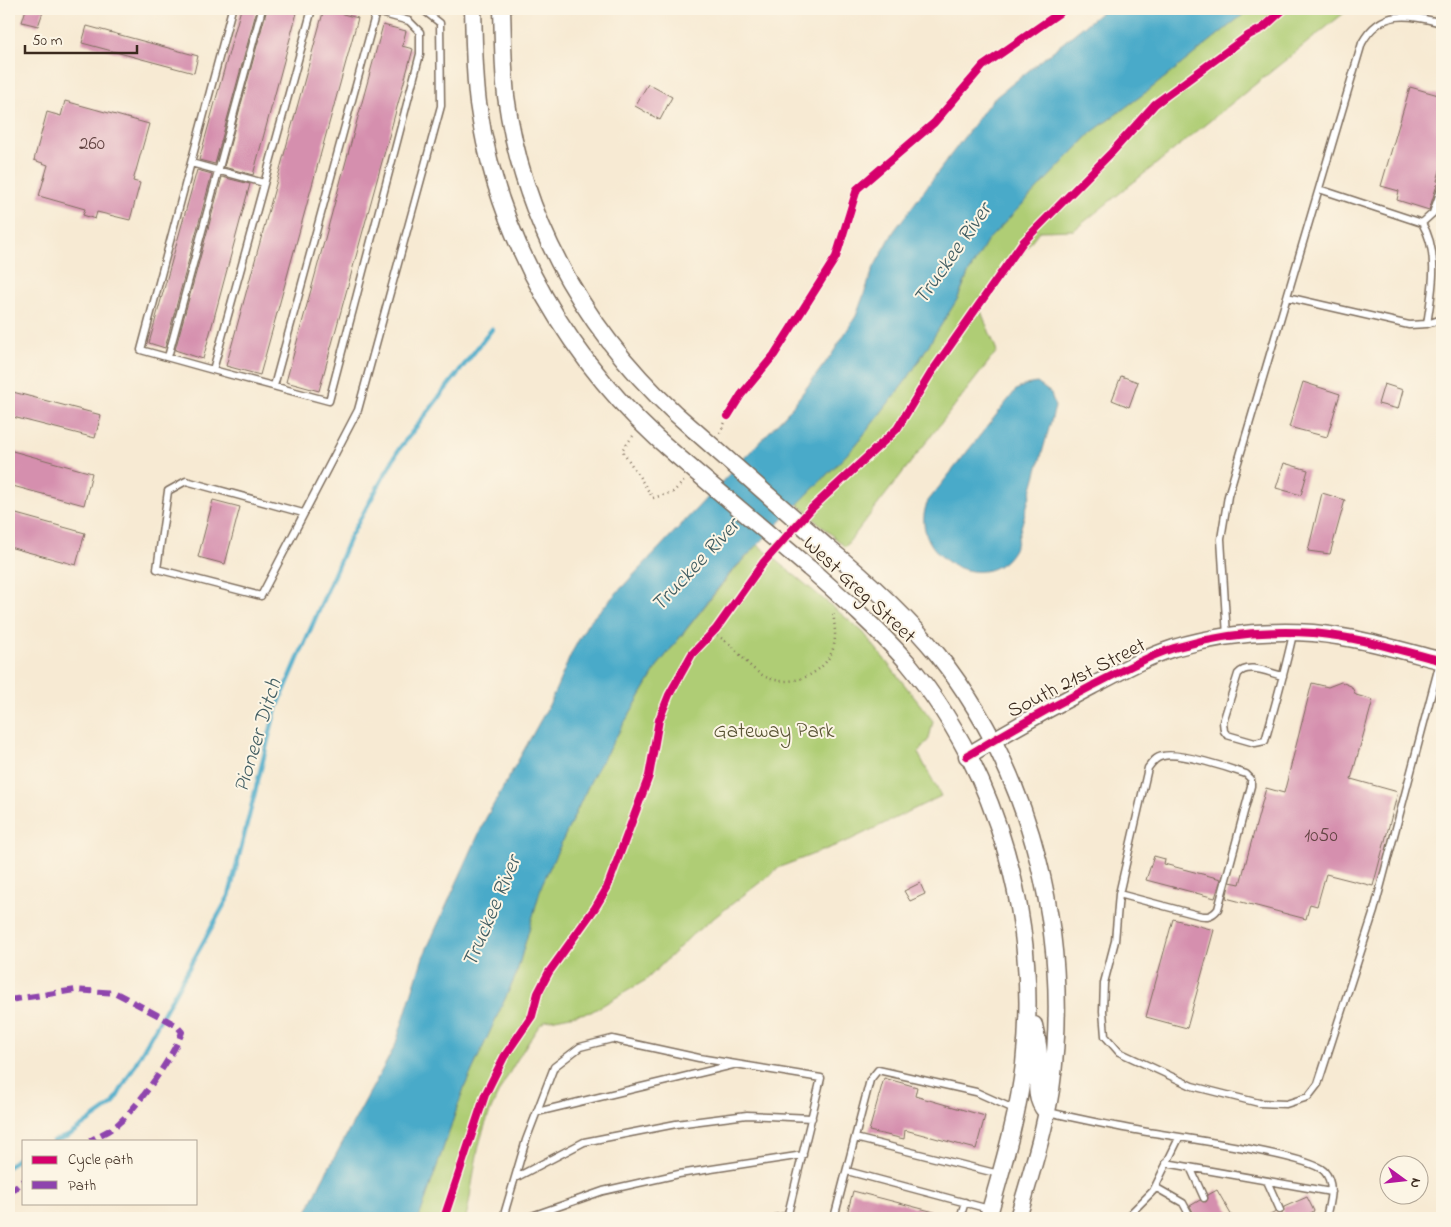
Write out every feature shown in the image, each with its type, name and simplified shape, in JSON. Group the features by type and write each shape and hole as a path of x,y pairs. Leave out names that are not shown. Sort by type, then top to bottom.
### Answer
{"main road":[{"name":"West Greg Street","path":"473,9 475,74 484,134 502,202 528,265 566,333 588,364 641,423 870,623 908,664 943,713 967,756 994,817 1012,871 1023,929 1028,994 1026,1048 1017,1111 989,1214"},
{"name":"West Greg Street","path":"502,9 503,60 512,127 530,195 550,242 573,288 609,343 647,388 883,596 920,634 956,680 992,741 1026,821 1042,874 1052,927 1057,1008 1054,1063 1046,1112 1018,1218"},
{"name":"South 21st Street","path":"967,756 1064,700 1146,658 1175,648 1228,638 1293,633 1349,638 1441,661"},
{"path":"1028,994 1039,1054 1038,1100 1046,1112"}],"lane":[{"path":"232,9 141,350 330,401 420,54 420,32 409,21 366,9"},
{"path":"168,358 262,9"},
{"path":"213,370 312,9"},
{"path":"303,513 186,481 168,491 157,569 261,596 358,410 441,106 440,23 422,9"},
{"path":"274,386 376,12"},
{"path":"1228,638 1221,539 1228,496 1362,43 1368,33 1384,19 1398,16 1442,23"},
{"path":"191,163 264,183"},
{"path":"1422,223 1433,213 1442,187"},
{"path":"1319,189 1422,223 1429,234 1432,247 1433,281 1427,324"},
{"path":"1287,297 1409,325 1427,324 1442,319"},
{"path":"1283,676 1248,667 1241,670 1238,674 1223,722 1224,731 1227,735 1255,743 1266,742 1283,676 1293,633"},
{"path":"1119,894 1206,917 1213,914 1218,909 1251,786 1251,779 1246,774 1176,755 1155,759 1148,768 1119,894 1115,941 1104,983 1103,1011 1105,1036 1118,1052 1192,1086 1259,1103 1286,1104 1308,1097 1318,1084 1374,911 1441,661"},
{"path":"503,1218 537,1112 554,1067 580,1047 612,1039 737,1065 821,1078 787,1217 776,1218"},
{"path":"537,1112 737,1065"},
{"path":"834,1218 870,1080 878,1070 976,1092 1017,1111"},
{"path":"1046,1112 1251,1150 1306,1163 1322,1170 1330,1179 1331,1192 1326,1218"},
{"path":"515,1178 584,1142 676,1124 747,1115 812,1118"},
{"path":"855,1138 1000,1174"},
{"path":"1126,1218 1155,1187 1179,1138"},
{"path":"526,1218 603,1191 679,1174 803,1156"},
{"path":"1166,1163 1331,1192"},
{"path":"1190,1167 1204,1198"},
{"path":"847,1171 965,1202 989,1214"},
{"path":"1267,1181 1280,1210"},
{"path":"1155,1187 1183,1203 1191,1218"},
{"path":"960,1218 965,1202"}],"path":[{"path":"721,621 711,635 731,646 754,669 766,677 785,681 801,679 823,665 833,650 835,634 833,606"}],"green space":[{"path":"1250,9 1349,9 1074,230 1039,231 980,309 997,351 845,547 798,504 854,447 908,378 958,298 968,274 988,240 1092,132 1153,87"},
{"name":"Gateway Park","path":"758,545 863,632 933,721 929,739 918,753 941,796 850,840 780,867 693,934 646,980 591,1012 545,1021 539,1026 502,1085 488,1117 478,1150 466,1218 419,1218 464,1088 516,975 542,884 593,776 659,664 732,572"}],"water":[{"name":"Truckee River","path":"1105,9 1250,9 1153,87 1092,132 988,240 968,274 958,298 908,378 854,447 731,572 659,664 593,776 542,884 516,975 464,1088 419,1218 304,1218 321,1182 395,1046 423,957 486,818 549,705 572,652 588,623 788,412 832,354 856,316 874,267 894,231 991,101"},
{"path":"1037,383 1051,393 1055,407 1016,545 1003,562 987,570 970,571 953,565 938,553 928,538 924,520 928,501 1016,390 1025,385"}],"building":[{"path":"26,9 44,9 38,26 22,22"},
{"path":"241,9 257,9 215,164 199,160"},
{"path":"267,9 298,9 253,175 224,167"},
{"path":"324,9 358,18 260,375 226,366"},
{"path":"383,25 406,31 402,46 413,49 319,391 286,382"},
{"path":"87,26 198,56 194,73 82,43"},
{"path":"648,84 672,97 660,120 635,106"},
{"path":"1410,87 1442,96 1442,164 1437,181 1442,182 1437,185 1429,210 1397,200 1399,191 1381,186"},
{"path":"65,101 149,124 133,181 140,183 130,220 97,212 95,219 83,215 85,209 39,196 48,165 34,160 47,112 61,116"},
{"path":"197,170 212,174 165,348 149,343"},
{"path":"222,177 250,184 203,359 175,350"},
{"path":"1121,376 1138,382 1129,407 1112,400"},
{"path":"1303,382 1340,394 1327,437 1289,427"},
{"path":"1384,384 1403,390 1398,409 1378,404"},
{"path":"9,391 101,415 95,438 9,416"},
{"path":"9,450 92,473 84,505 9,485"},
{"path":"1284,463 1308,470 1301,495 1276,488"},
{"path":"1322,493 1345,500 1330,554 1308,551"},
{"path":"213,500 240,507 225,564 198,557"},
{"path":"9,512 85,533 76,565 9,547"},
{"path":"1341,682 1351,686 1356,695 1373,700 1351,779 1398,792 1373,886 1326,874 1317,906 1310,904 1306,919 1226,898 1230,882 1240,884 1266,788 1284,793 1312,683 1328,687"},
{"path":"1154,856 1165,859 1164,864 1221,879 1215,898 1146,880"},
{"path":"920,883 925,894 910,901 904,891"},
{"path":"1173,919 1214,930 1187,1028 1146,1017"},
{"path":"884,1078 917,1087 915,1096 985,1116 976,1149 905,1130 904,1139 869,1131"},
{"path":"1217,1190 1233,1218 1196,1218 1190,1206 1200,1200 1206,1202 1208,1195"},
{"path":"853,1191 942,1214 941,1218 846,1218"},
{"path":"1307,1197 1314,1211 1302,1218 1264,1218 1276,1212 1282,1214 1284,1207"}],"waterway":[{"name":"Pioneer Ditch","path":"56,1140 68,1136 113,1104 229,896 275,712 350,537 399,449 492,329"},
{"name":"Pioneer Ditch","path":"9,1166 22,1155"}],"marked path":[{"path":"9,1000 75,990 116,993 176,1025 182,1032 164,1066 137,1104 117,1125 92,1140"},
{"path":"9,1194 22,1182"}],"cycle path":[{"path":"728,416 741,395 774,355 836,257 857,189 934,123 983,66 1065,9"},
{"path":"444,1218 485,1095 504,1057 532,1016 538,993 549,972 607,888 649,776 659,720 669,695 692,654 716,629 763,563 811,509 897,429 931,373 1023,242 1112,152 1155,104 1249,35 1263,28 1284,9"},
{"path":"967,756 1044,711 1133,665 1174,648 1208,640 1243,634 1313,633 1362,641 1442,661"}]}
